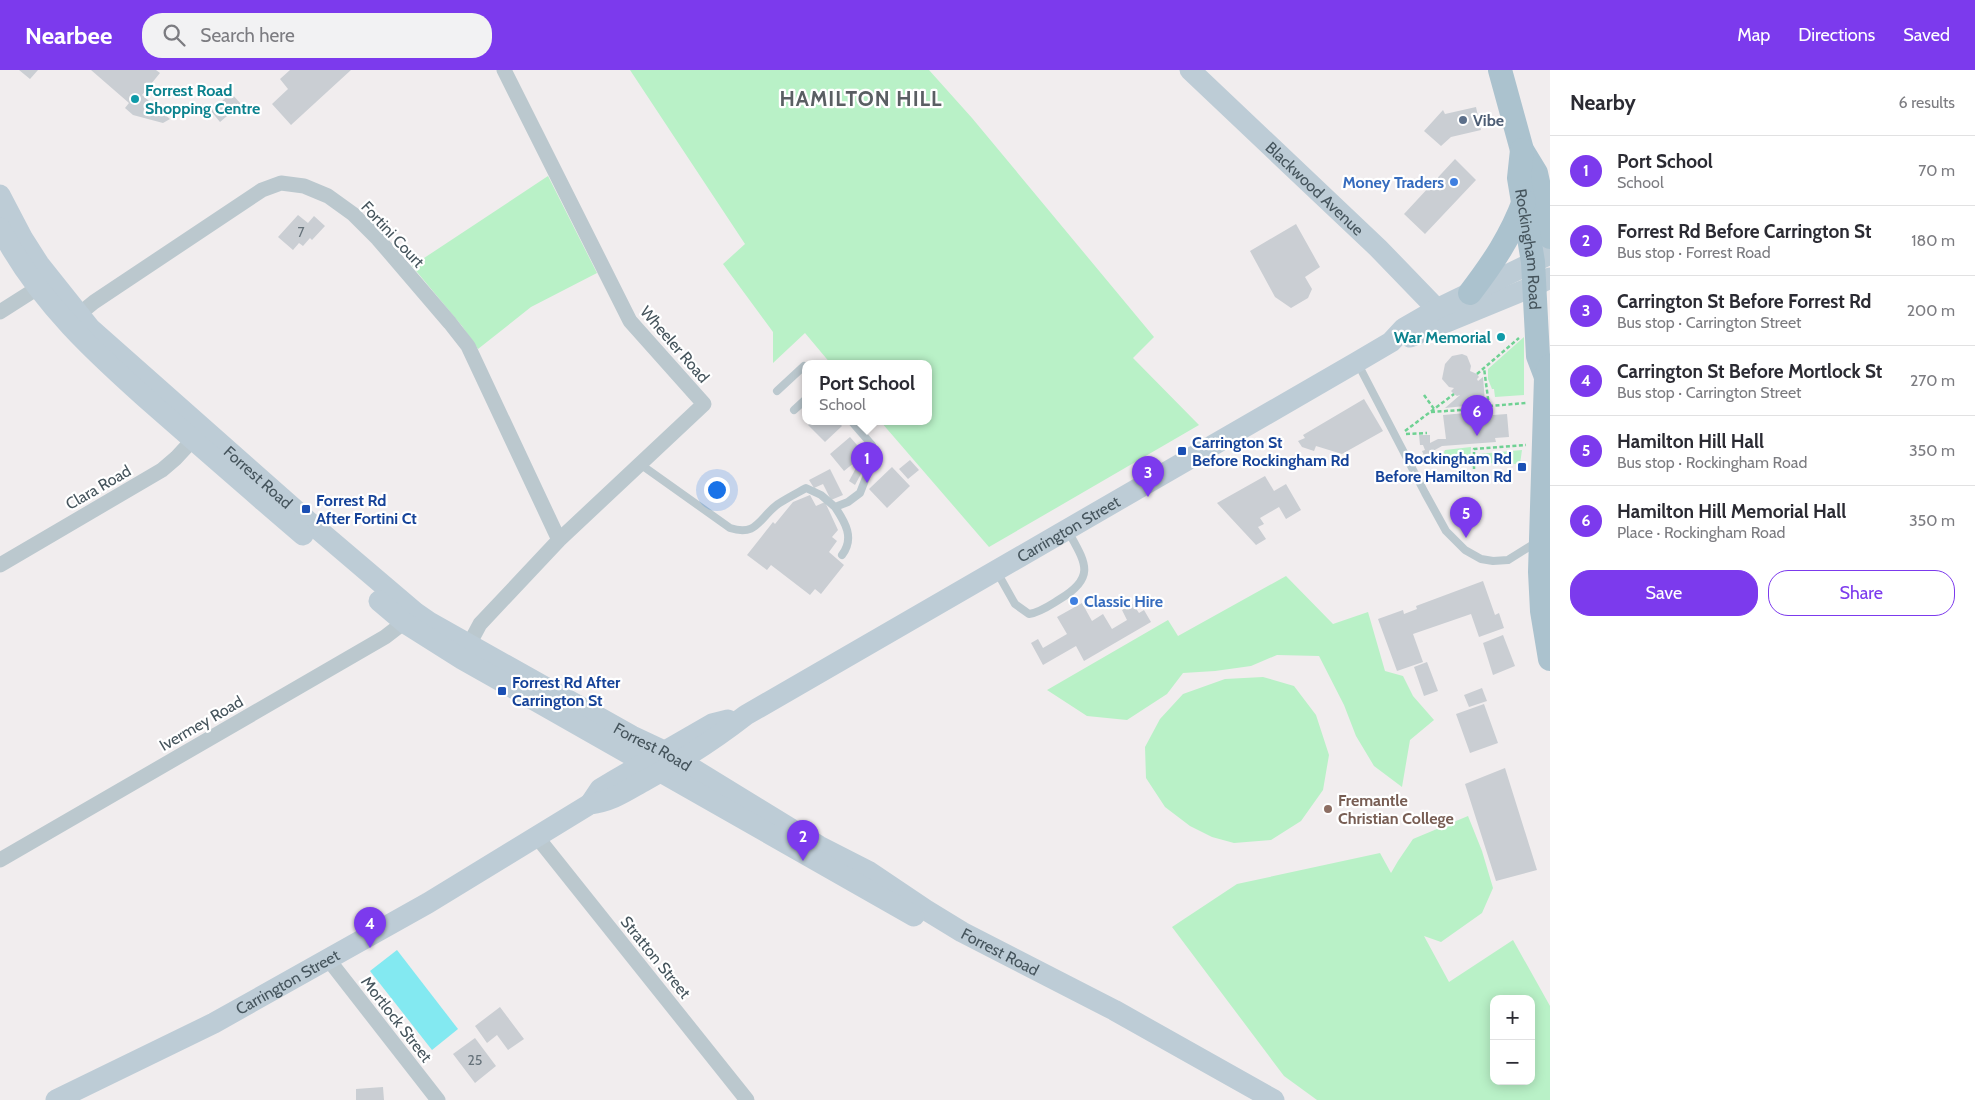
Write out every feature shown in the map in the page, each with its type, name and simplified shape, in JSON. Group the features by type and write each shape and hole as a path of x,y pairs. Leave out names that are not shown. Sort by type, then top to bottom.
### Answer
{"main road":[{"name":"Blackwood Avenue","path":"1190,70 1378,248 1437,309"},
{"name":"Rockingham Road","path":"1500,70 1522,150 1536,173 1550,237"},
{"name":"Rockingham Road","path":"1522,150 1519,178 1542,270 1538,356 1548,371 1546,475 1540,539 1542,611 1550,659"},
{"name":"Forrest Road","path":"0,195 44,285"},
{"path":"1470,293 1508,240 1524,201"},
{"name":"Forrest Road","path":"0,228 11,250 44,285 116,372 198,434 411,618 652,768 996,963 1115,1021 1222,1083 1246,1100"},
{"name":"Carrington Street","path":"1391,342 1410,338 1542,270"},
{"name":"Carrington Street","path":"56,1100 193,1034 428,903 590,804 600,789 652,768 672,756 712,724 746,715 1357,362 1391,342 1404,328 1437,309 1470,293 1542,270"},
{"name":"Forrest Road","path":"465,651 672,756 819,846 868,871 962,932 1114,1010 1274,1100"}],"street":[{"name":"Wheeler Road","path":"465,651 480,624 559,540 704,404 630,321 504,70"},
{"name":"Fortini Court","path":"73,320 94,302 262,190 280,183 304,186 328,196 353,214 378,239 468,346 559,540"},
{"path":"0,312 44,285"},
{"name":"Clara Road","path":"0,565 162,470 198,434"},
{"name":"Ivermey Road","path":"0,860 385,637 411,618"},
{"name":"Stratton Street","path":"537,837 747,1100"},
{"name":"Mortlock Street","path":"328,959 438,1100"}],"lane":[{"path":"1357,362 1446,531 1464,550 1481,559 1493,561 1508,560 1522,553 1540,539"},
{"path":"777,392 802,368"},
{"path":"794,410 802,403"},
{"path":"835,507 848,502 860,493 874,457 872,445 855,425"},
{"path":"640,464 730,528 740,532 749,531 778,504 806,488 821,495 835,507 846,523 849,538 847,547 842,555"},
{"path":"996,570 1015,604 1029,614 1038,612 1074,590 1080,583 1084,573 1084,560 1067,530"}],"path":[{"path":"1477,374 1520,337"},
{"path":"1484,368 1489,406"},
{"path":"1427,433 1404,433 1454,394"},
{"path":"1424,395 1434,409"},
{"path":"1482,407 1526,403"},
{"path":"1430,412 1461,410"},
{"path":"1474,469 1474,449 1526,445"}],"green space":[{"path":"630,70 929,70 972,118 1154,337 1133,358 1199,425 989,547 884,425 932,425 932,360 828,360 805,333 773,363 773,332 723,264 745,244"},
{"path":"548,176 597,273 531,307 478,349 462,326 412,266"},
{"path":"1524,337 1524,395 1495,397 1494,389 1492,389 1488,379 1488,369"},
{"path":"1471,447 1470,463 1440,461 1445,450"},
{"path":"1522,450 1520,464 1477,463 1478,454"},
{"path":"1286,576 1333,624 1368,612 1385,671 1403,676 1413,696 1434,720 1410,740 1402,787 1374,766 1356,736 1344,705 1319,656 1277,655 1251,666 1183,673 1167,694 1127,720 1087,716 1047,690 1168,620 1178,636"},
{"path":"1263,677 1294,686 1316,715 1329,755 1323,790 1301,821 1271,840 1234,843 1212,837 1190,826 1165,807 1146,778 1145,747 1160,719 1183,694 1225,679"},
{"path":"1468,816 1482,851 1493,888 1482,913 1441,942 1424,936 1449,982 1513,940 1550,1006 1550,1100 1317,1100 1284,1076 1172,927 1237,884 1380,853 1391,873 1413,839"}],"water":[{"path":"397,950 458,1029 432,1050 370,971"}],"building":[{"path":"19,70 38,70 30,79"},
{"name":"Forrest Road Shopping Centre","path":"91,70 156,70 160,73 142,95 170,119 163,123 133,115 125,108 129,103"},
{"path":"290,70 351,70 291,125 272,104 288,89 280,79"},
{"path":"231,93 241,104 220,122 211,111"},
{"path":"1476,107 1481,130 1451,137 1441,146 1424,131 1443,110 1445,114"},
{"path":"1455,159 1476,180 1425,234 1404,214"},
{"path":"298,215 308,223 314,216 325,226 312,240 310,238 303,246 299,243 293,250 278,237"},
{"path":"1296,224 1320,267 1305,277 1312,289 1308,298 1291,308 1275,297 1250,251"},
{"path":"1462,354 1467,356 1471,366 1470,371 1477,374 1479,377 1478,381 1483,377 1485,402 1482,403 1483,411 1493,410 1493,415 1507,414 1509,437 1495,438 1496,442 1442,446 1433,451 1436,457 1426,460 1422,451 1425,450 1423,445 1420,445 1419,435 1430,435 1430,443 1438,439 1446,439 1443,415 1466,413 1465,406 1445,408 1460,395 1454,394 1451,391 1454,388 1449,387 1442,379 1445,364 1452,356"},
{"path":"1364,399 1383,431 1342,454 1316,446 1314,451 1302,447 1298,441 1305,438 1303,435"},
{"path":"808,425 842,426 825,442"},
{"path":"850,437 865,454 844,471 830,454"},
{"path":"910,460 919,470 908,479 899,469"},
{"path":"892,467 910,486 887,508 869,489"},
{"path":"856,468 862,472 855,485 849,481"},
{"path":"830,469 843,495 831,500 823,484 814,488 809,480"},
{"path":"1265,476 1274,491 1286,484 1301,510 1286,519 1279,507 1260,518 1264,524 1258,527 1266,539 1256,545 1217,503"},
{"path":"810,495 816,506 825,502 838,530 832,537 837,541 829,552 844,565 821,594 815,589 810,595 771,565 767,570 747,555 773,522 775,524 793,502"},
{"path":"1483,581 1495,615 1499,613 1504,628 1479,637 1471,614 1413,634 1423,662 1397,671 1378,619 1403,610 1404,614 1417,609 1416,606"},
{"path":"1082,603 1092,621 1103,614 1112,629 1127,620 1122,610 1133,604 1139,613 1144,610 1151,622 1084,661 1076,646 1043,665 1031,643 1038,639 1043,648 1067,634 1057,617"},
{"path":"1503,635 1515,666 1493,675 1483,643"},
{"path":"1427,662 1438,691 1424,696 1414,667"},
{"path":"1482,688 1487,701 1469,707 1464,695"},
{"path":"1484,704 1498,743 1470,753 1456,714"},
{"path":"1505,768 1537,870 1496,881 1465,784"},
{"path":"500,1007 524,1039 508,1050 497,1035 487,1043 475,1026"},
{"path":"475,1038 496,1066 475,1083 453,1054"},
{"path":"383,1087 384,1100 356,1100 356,1089"}],"place":[{"name":"Forrest Road Shopping Centre","path":"135,99"},
{"name":"Vibe","path":"1463,120"},
{"name":"Money Traders","path":"1454,182"},
{"name":"War Memorial","path":"1501,337"},
{"name":"Hamilton Hill Memorial Hall","path":"1477,436"},
{"name":"Carrington St Before Rockingham Rd","path":"1182,451"},
{"name":"Rockingham Rd Before Hamilton Rd","path":"1522,467"},
{"name":"Port School","path":"867,483"},
{"name":"Carrington St Before Forrest Rd","path":"1148,497"},
{"name":"Forrest Rd After Fortini Ct","path":"306,509"},
{"name":"Hamilton Hill Hall","path":"1466,538"},
{"name":"Classic Hire","path":"1074,601"},
{"name":"Forrest Rd After Carrington St","path":"502,691"},
{"name":"Fremantle Christian College","path":"1328,809"},
{"name":"Forrest Rd Before Carrington St","path":"803,861"},
{"name":"Carrington St Before Mortlock St","path":"370,948"}],"district":[{"name":"HAMILTON HILL","path":"861,99"}]}
